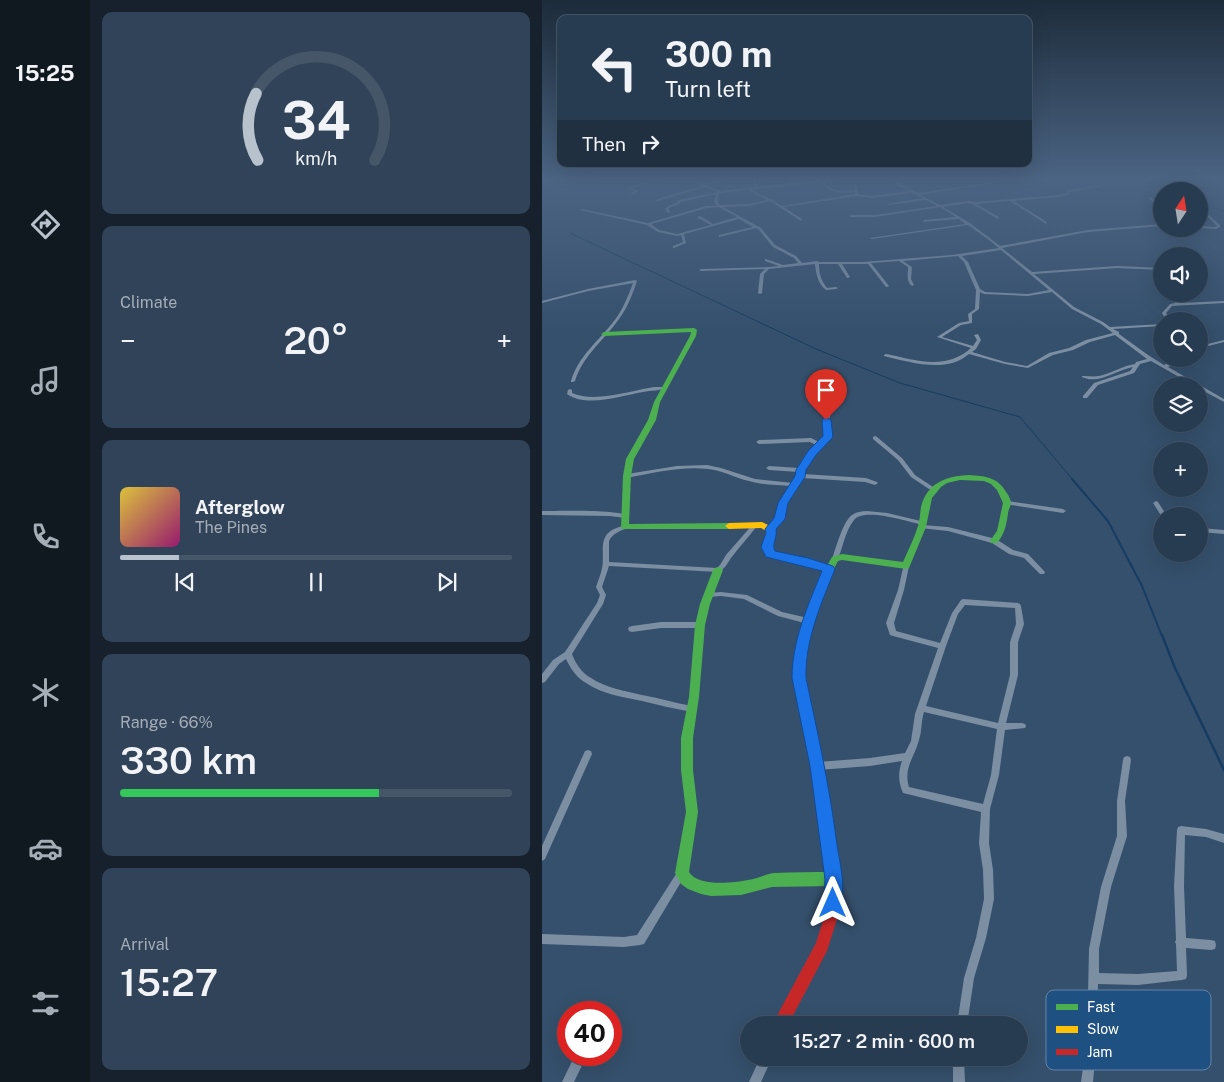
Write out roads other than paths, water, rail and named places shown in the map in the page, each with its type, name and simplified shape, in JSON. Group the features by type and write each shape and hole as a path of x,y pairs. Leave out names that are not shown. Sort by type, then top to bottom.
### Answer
{"street":[{"path":"657,230 677,235 690,230"},
{"path":"720,236 742,230"},
{"path":"761,230 774,246 795,257 801,264"},
{"path":"872,238 924,230"},
{"path":"978,230 1073,308 1110,328 1151,358 1095,380 1084,377"},
{"path":"701,270 769,268 817,262 869,262 959,255 1094,230"},
{"path":"674,247 685,242 682,233"},
{"path":"959,255 966,262 978,290 977,308 970,314 971,322 960,324 940,337 974,348"},
{"path":"766,260 782,265"},
{"path":"899,260 910,267 909,279 912,285"},
{"path":"817,262 816,272 822,285 826,289 836,288"},
{"path":"869,262 887,286"},
{"path":"839,263 848,277"},
{"path":"1032,273 1117,267 1153,269"},
{"path":"760,293 762,274 769,268"},
{"path":"542,302 588,290 635,281 624,308 576,368 573,381"},
{"path":"978,290 987,293 1024,295 1052,291"},
{"path":"1165,312 1171,305 1176,304 1224,302"},
{"path":"1110,328 1153,326"},
{"path":"604,334 694,330 693,336 656,402 652,420 630,459 627,476 625,527"},
{"path":"969,353 1028,367 1051,354 1117,333"},
{"path":"886,355 935,365 948,363 969,353 974,348 979,340 976,335"},
{"path":"1208,345 1224,341"},
{"path":"1085,397 1096,384 1120,378 1136,370 1136,365"},
{"path":"1167,367 1224,401"},
{"path":"570,390 569,394 573,397 590,399 642,389 664,388"},
{"path":"770,529 780,519 783,503 793,485 819,444 828,437 826,420 831,406"},
{"path":"875,438 900,459 913,476 931,488"},
{"path":"760,442 812,440 819,444"},
{"path":"627,476 677,468 707,467 723,470 734,476 755,481 793,485"},
{"path":"769,468 866,480 875,483"},
{"path":"942,646 893,632 890,623 901,590 906,566 923,525 925,507 931,488 937,482 948,479 982,478 999,484 1003,488 1007,503 1004,509 1002,532 994,541"},
{"path":"1007,503 1063,511"},
{"path":"1156,503 1158,507"},
{"path":"542,513 625,516"},
{"path":"783,1016 787,1006 820,949 827,932 833,903 833,879 818,766 799,678 801,651 808,621 852,517 860,513 896,517 994,541 1011,552 1026,556 1042,572"},
{"path":"542,939 624,942 640,940 682,872 692,812 686,760 687,738 704,604 718,570 755,525"},
{"path":"542,680 556,662 568,654 600,604 603,595 599,587 606,564 604,540 608,534 625,527 762,525 770,529 772,533 767,547 770,554 829,569"},
{"path":"1208,531 1224,532"},
{"path":"835,559 842,557 906,566"},
{"path":"606,564 718,570"},
{"path":"709,595 721,594 745,598 780,614 808,621"},
{"path":"963,1016 968,978 981,938 989,899 988,870 984,843 986,809 995,775 1001,727 1014,675 1014,642 1020,624 1018,606 963,602 955,613 921,708 914,741 904,765 903,785 906,790 986,809"},
{"path":"632,629 661,624 700,625"},
{"path":"568,654 571,664 578,674 591,683 613,692 692,709"},
{"path":"921,708 1001,727 1022,726"},
{"path":"542,856 588,754"},
{"path":"818,766 870,762 908,756"},
{"path":"1094,990 1094,949 1106,887 1122,836 1121,801 1127,760"},
{"path":"1094,978 1122,981 1151,980 1182,975 1179,845 1181,830 1206,833 1224,839"},
{"path":"682,872 684,880 692,886 717,889 748,887 772,880 833,879"},
{"path":"1180,942 1211,945"},
{"path":"568,1082 576,1066"},
{"path":"755,1082 762,1066"},
{"path":"959,1066 959,1082"}],"waterway":[{"path":"570,233 816,349 900,383 1020,417 1073,480"},
{"path":"1072,479 1108,521 1142,586 1162,636"},
{"path":"1162,635 1175,668 1224,770"}]}
